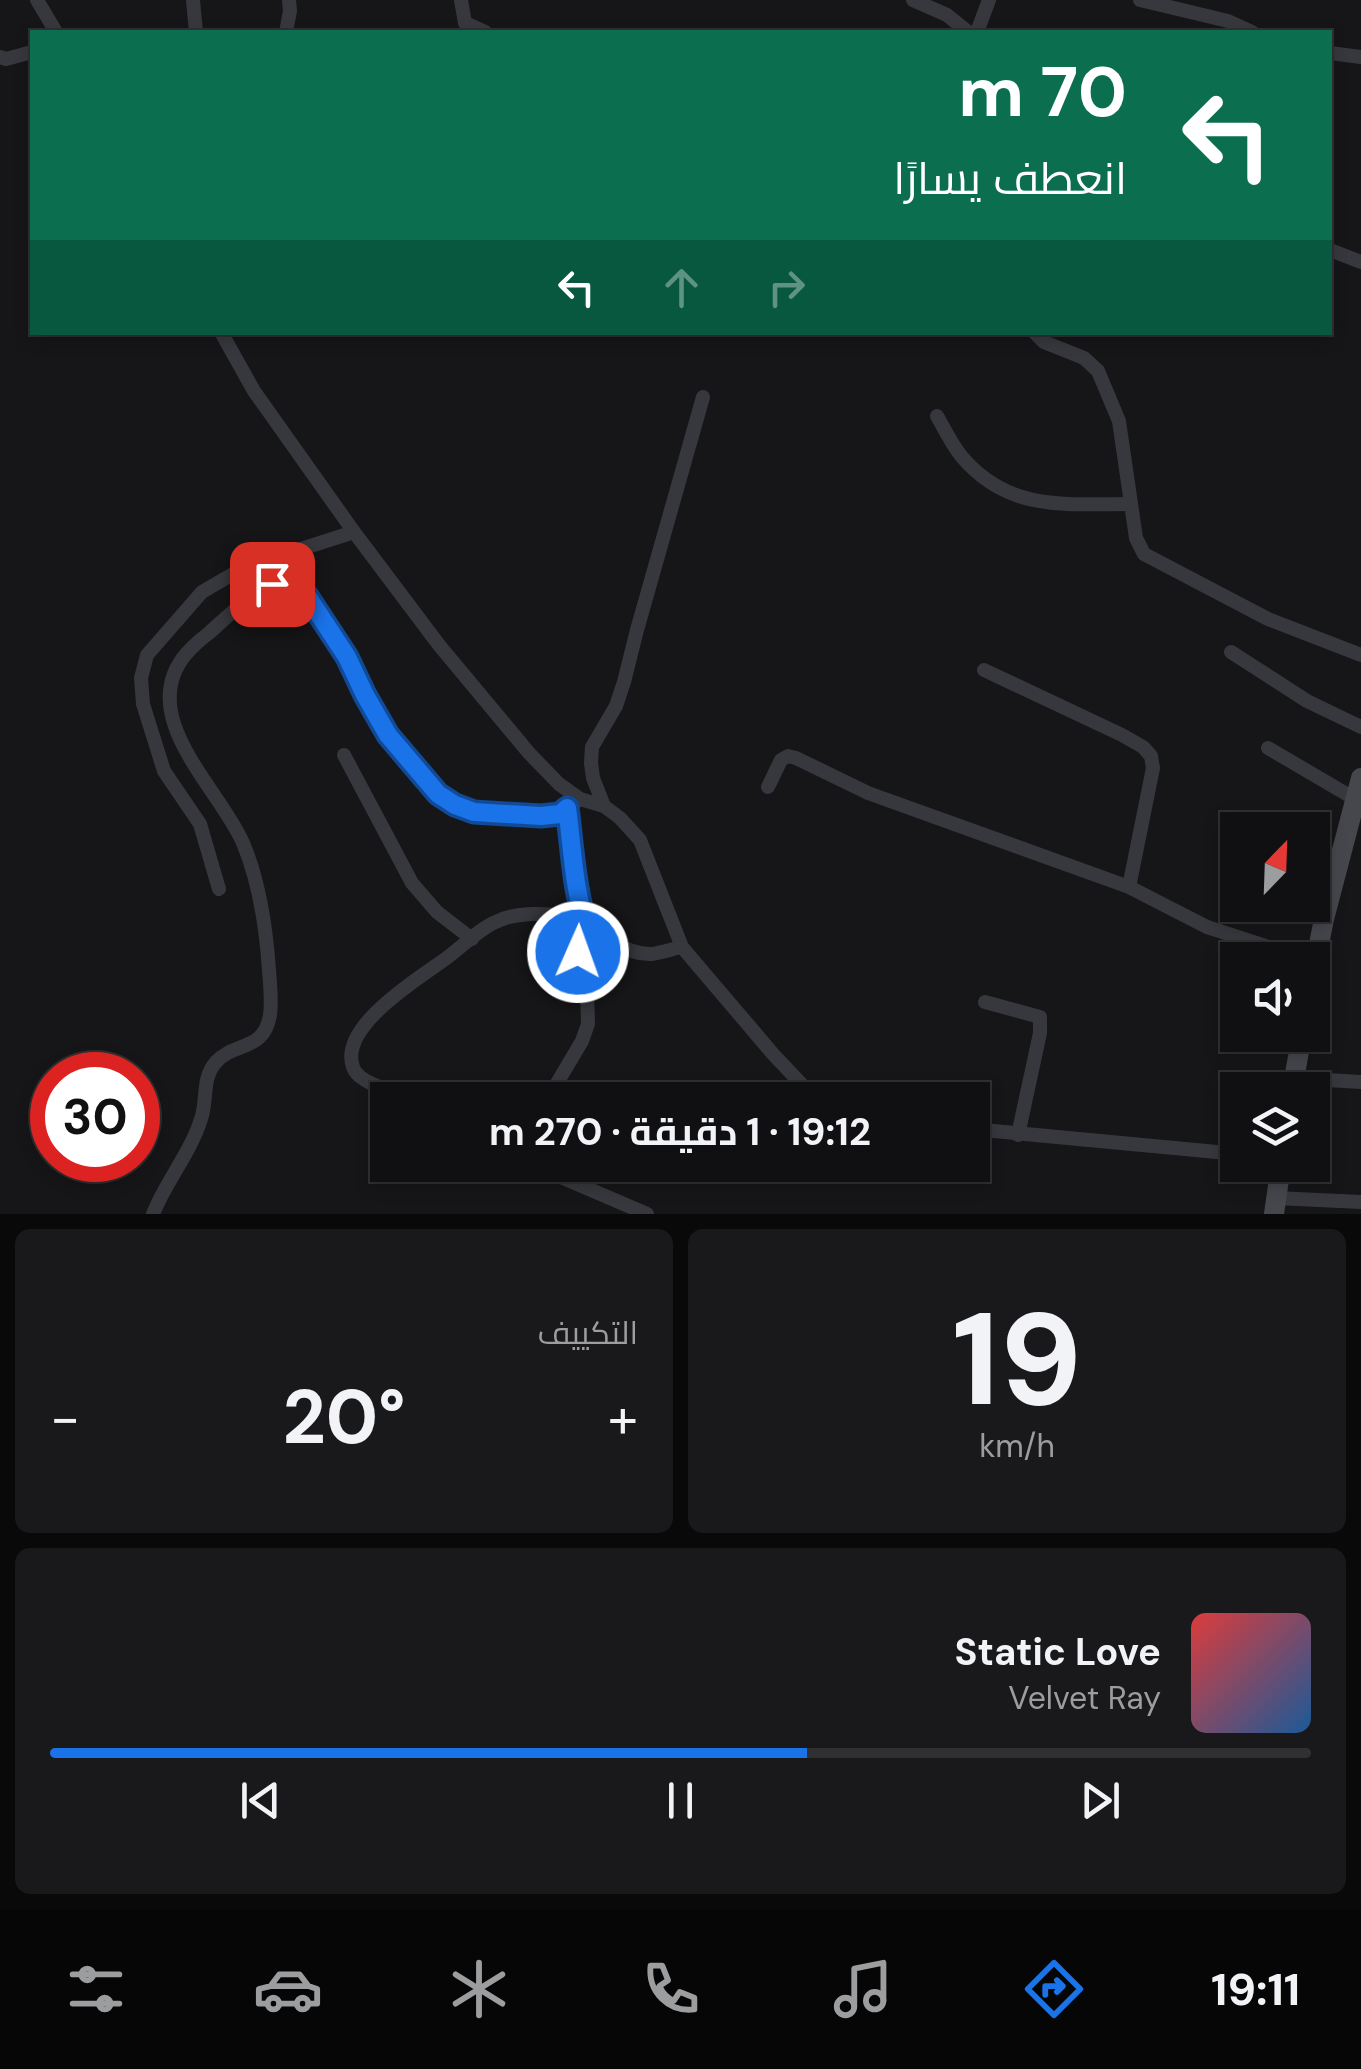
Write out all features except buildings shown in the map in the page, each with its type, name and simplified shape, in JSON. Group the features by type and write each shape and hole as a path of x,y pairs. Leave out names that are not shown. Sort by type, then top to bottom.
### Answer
{"main road":[{"path":"1318,942 1352,850 1355,800 1361,778"}],"street":[{"path":"38,0 55,30"},
{"path":"193,0 196,30"},
{"path":"286,30 290,0"},
{"path":"461,0 465,23 480,30"},
{"path":"913,0 946,15 965,30"},
{"path":"978,30 989,0"},
{"path":"1140,0 1228,21 1248,30"},
{"path":"0,57 6,60 30,53"},
{"path":"1332,53 1361,57"},
{"path":"1332,251 1361,262"},
{"path":"223,335 254,390 438,645 528,753 559,784 580,799 604,806 640,840 682,946 799,1082"},
{"path":"1037,335 1044,342 1084,358 1098,371 1119,421 1130,504 1138,545 1144,554 1268,618 1361,656"},
{"path":"604,806 592,778 592,747 616,706 624,682 704,397"},
{"path":"937,416 959,454 998,489 1045,502 1130,504"},
{"path":"219,889 200,824 164,771 143,704 141,678 148,655 202,592 246,567 354,532"},
{"path":"153,1214 203,1116 208,1073 218,1058 258,1041 267,1028 270,1013 267,941 254,870 224,808 189,758 172,716 170,690 186,654 254,593 283,581 294,585 327,624 388,735 438,794 474,812 541,816 560,814 580,799"},
{"path":"1231,652 1308,701 1361,727"},
{"path":"984,670 1122,735 1144,747 1151,756 1150,786 1128,888"},
{"path":"1268,748 1355,800"},
{"path":"344,755 412,883 437,912 472,938"},
{"path":"768,787 782,760 788,756 796,758 868,793 1128,888 1248,942"},
{"path":"558,1082 588,1024 587,991 578,952 585,920 567,808"},
{"path":"370,1082 360,1079 352,1067 358,1036 382,1006 496,921 530,914 585,920 631,951 644,954 682,946"},
{"path":"985,1002 1040,1017 1018,1135"},
{"path":"1330,1083 1361,1082"},
{"path":"990,1131 1220,1152"},
{"path":"572,1182 646,1214"},
{"path":"1275,1206 1361,1202"}],"route":[{"path":"272,584 283,581 307,596 347,657 388,735 438,794 474,812 541,816 560,814 567,808 578,898 588,924 578,952"}]}
